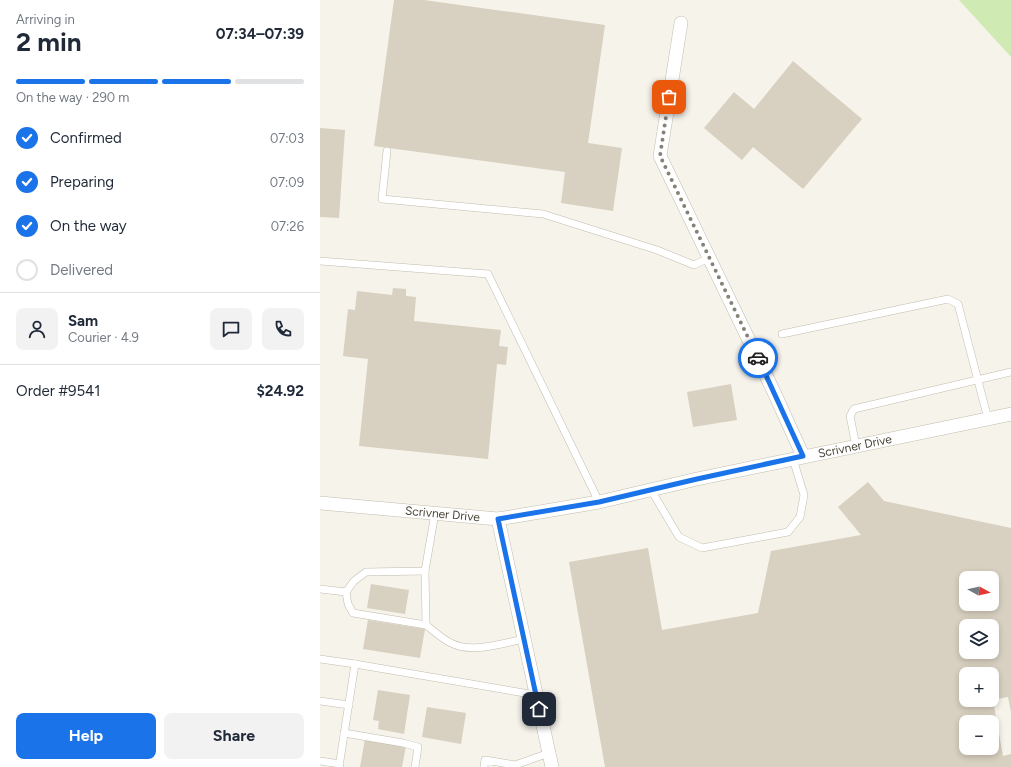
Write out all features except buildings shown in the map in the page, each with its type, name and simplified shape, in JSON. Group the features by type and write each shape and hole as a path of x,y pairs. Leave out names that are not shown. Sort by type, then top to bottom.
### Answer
{"street":[{"path":"681,23 660,156 770,383 798,457"},
{"name":"Scrivner Drive","path":"320,503 498,519 599,502 798,457 1011,414"},
{"path":"498,519 552,767"}],"lane":[{"path":"387,151 382,199 543,214 657,250 694,264 709,258"},
{"path":"320,261 488,274 599,502"},
{"path":"782,334 948,299 958,304 988,419"},
{"path":"856,446 850,416 854,409 1011,372"},
{"path":"650,490 679,537 702,548 788,532 800,517 804,495 798,457"},
{"path":"426,625 426,571 435,513"},
{"path":"426,571 366,572 354,581 346,592 348,604 353,614 426,625 451,644 462,647 474,648 524,639"},
{"path":"320,589 346,592"},
{"path":"320,659 536,695"},
{"path":"320,761 339,765 355,664"},
{"path":"320,701 349,705"},
{"path":"344,733 418,747 415,767"},
{"path":"484,767 485,760 515,765 549,753"}],"green space":[{"path":"959,0 1011,0 1011,57"}],"way so far":[{"path":"669,97 660,156 758,358"}],"route":[{"path":"539,709 498,519 599,502 803,456 758,358"}]}
